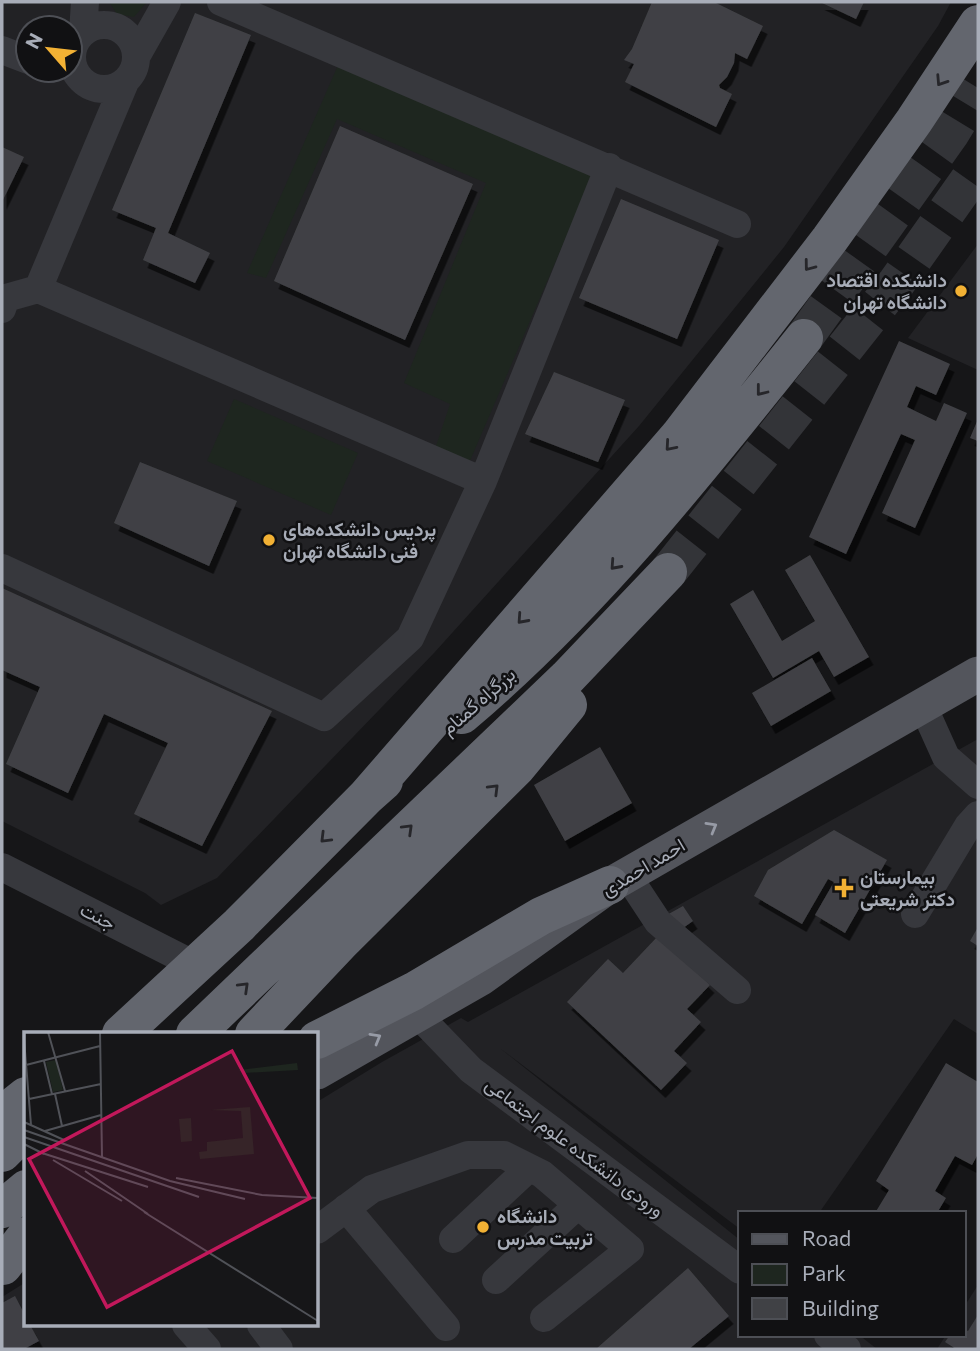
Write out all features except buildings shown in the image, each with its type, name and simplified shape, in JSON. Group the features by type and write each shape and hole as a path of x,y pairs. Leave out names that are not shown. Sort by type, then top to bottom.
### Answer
{"highway":[{"path":"366,797 679,436 830,239 914,121 978,24"},
{"name":"بزرگراه گمنام","path":"115,1032 133,1022 239,925 366,797 506,678 589,594 689,482 804,338"},
{"path":"197,1032 567,678 668,572 582,688 517,767 342,941 256,1032"},
{"path":"318,1039 414,991 541,916 619,880"},
{"path":"2,1115 24,1098"},
{"path":"2,1153 24,1131"},
{"path":"2,1209 24,1191"},
{"path":"10,1262 24,1239"}],"main road":[{"name":"احمد احمدی","path":"318,1071 512,957 619,880 978,674"}],"street":[{"path":"38,289 125,82 135,65 136,55 167,2"},
{"path":"221,2 737,224"},
{"path":"84,32 92,27 112,25 129,36 136,55"},
{"path":"84,81 96,89 116,87 125,82"},
{"path":"2,568 324,717 410,638 483,481 609,167"},
{"path":"3,301 38,289 483,481"},
{"path":"922,706 946,757 978,785"},
{"path":"915,914 968,826 978,815"},
{"name":"جنت","path":"2,867 195,965"},
{"path":"619,880 658,922 737,990"},
{"name":"ورودی دانشکده علوم اجتماعی","path":"417,1014 471,1070 738,1269"},
{"path":"318,1229 372,1189 468,1154 504,1155 542,1174 630,1250 544,1318"},
{"path":"453,1239 529,1167"},
{"path":"496,1280 578,1205"},
{"path":"346,1208 446,1327"},
{"path":"187,1326 207,1349"},
{"path":"262,1326 279,1349"},
{"path":"831,1337 847,1349"}],"shaded area":[{"name":"پردیس دانشکده‌های فنی دانشگاه تهران","path":"2,2 951,2 938,26 784,247 639,426 434,653 217,878 161,905 145,893 2,821"},
{"name":"دانشکده اقتصاد دانشگاه تهران","path":"978,244 978,370 908,338"},
{"path":"978,739 978,1034 954,1019 820,1211 738,1211 738,1227 501,1049 738,1238 738,1337 862,1337 877,1349 2,1349 2,1297 24,1283 24,1326 318,1326 318,1101 461,1018 468,1022"},
{"path":"978,1285 978,1349 937,1349 945,1337 966,1337 966,1304"}],"green space":[{"path":"109,2 147,2 134,17 117,14"},
{"path":"339,63 595,170 469,463 435,449 450,404 404,383 486,183 337,119 266,278 247,273"},
{"path":"234,399 358,453 331,515 207,461"}],"tunnel":[{"path":"804,338 950,134 978,88"},
{"path":"668,572 897,282 978,167"}],"place":[{"name":"دانشکده اقتصاد دانشگاه تهران","path":"961,291"},
{"name":"پردیس دانشکده‌های فنی دانشگاه تهران","path":"269,540"},
{"name":"بیمارستان دکتر شریعتی","path":"844,888"},
{"name":"دانشگاه تربیت مدرس","path":"483,1227"}]}
